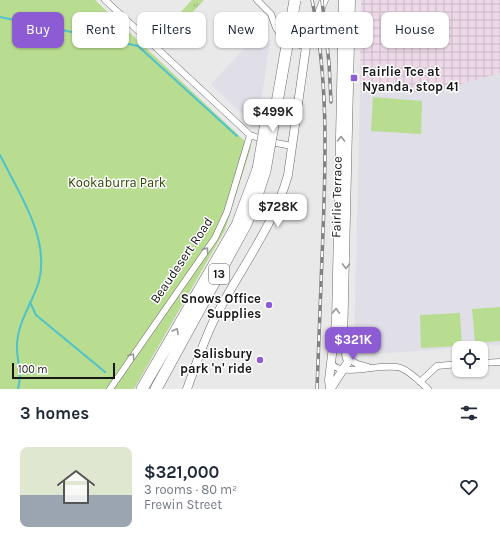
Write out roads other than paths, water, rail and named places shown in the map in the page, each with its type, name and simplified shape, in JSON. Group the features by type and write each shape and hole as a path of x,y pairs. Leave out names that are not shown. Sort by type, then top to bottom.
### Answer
{"highway":[{"name":"Beaudesert Road","path":"142,389 236,225 262,170 287,0"},
{"name":"Beaudesert Road","path":"156,389 246,224 253,208 262,170 295,0"}],"street":[{"path":"105,0 250,135 271,142 292,146"},
{"path":"257,0 271,14 276,28"},
{"path":"319,12 324,0"},
{"name":"Fairlie Terrace","path":"330,388 329,380 336,321 343,0"},
{"name":"Fairlie Terrace","path":"330,388 344,370 348,362 348,358 344,352 343,343 352,0"},
{"path":"187,389 216,316 279,204 288,175 306,48"},
{"name":"Beaudesert Road","path":"110,389 215,238 227,212 250,135"},
{"path":"348,358 357,364 369,367"},
{"path":"488,363 500,362"},
{"path":"332,364 336,368 344,370 386,366 402,369 428,389"},
{"path":"420,382 437,366 452,365"}],"waterway":[{"path":"0,17 12,20"},
{"path":"64,30 138,46 237,136"},
{"path":"0,155 30,215 40,248 41,264 39,281 23,319 18,336 17,350 20,371 18,389"},
{"path":"30,302 36,315 105,372"}],"railway":[{"path":"312,0 321,58 325,116 324,203 317,389"},
{"path":"322,0 329,63 331,102"}],"place":[{"name":"Fairlie Tce at Nyanda, stop 41","path":"354,78"},
{"name":"Snows Office Supplies","path":"269,305"},
{"name":"Salisbury park 'n' ride","path":"260,360"}],"park label":[{"name":"Kookaburra Park","path":"117,182"}]}
